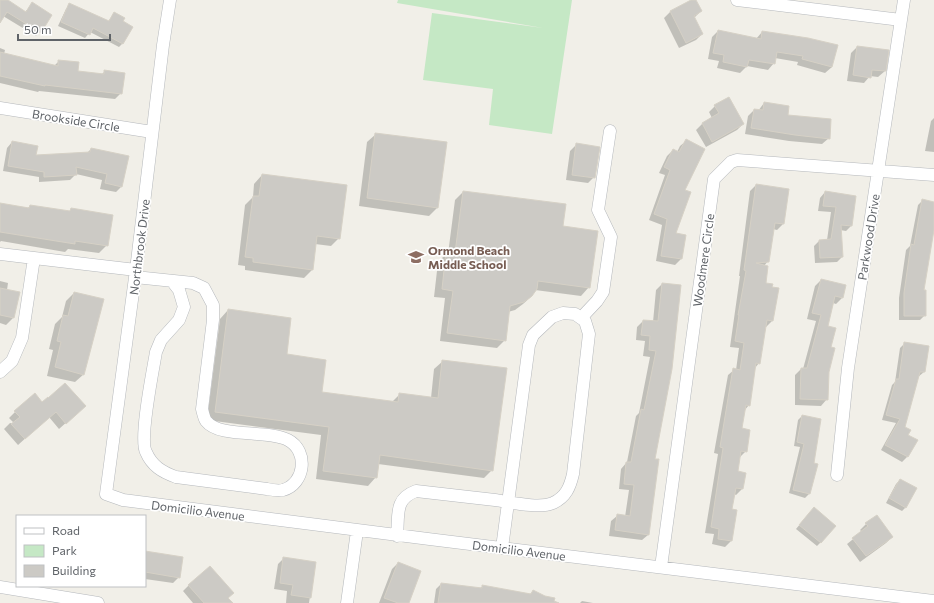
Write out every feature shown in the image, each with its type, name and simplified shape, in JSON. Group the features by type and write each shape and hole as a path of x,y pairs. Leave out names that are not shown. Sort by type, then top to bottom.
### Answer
{"street":[{"name":"Northbrook Drive","path":"106,494 136,274 152,132 170,0"},
{"path":"737,0 902,20"},
{"name":"Parkwood Drive","path":"837,475 848,368 904,0"},
{"name":"Brookside Circle","path":"0,108 152,132"},
{"path":"581,318 597,301 603,292 611,237 598,210 610,131"},
{"name":"Woodmere Circle","path":"661,567 714,179 731,162 737,160 934,176"},
{"path":"0,254 193,283 204,288 213,305 213,320 202,409 205,421 215,428 288,440 296,447 301,458 302,470 295,483 282,490 275,490 176,477 164,473 153,464 145,451 144,436 156,352 161,340 179,320 184,307 179,290 172,281"},
{"path":"0,372 12,361 22,338 34,258"},
{"path":"397,536 399,507 402,498 407,494 416,491 508,502 537,505 551,504 562,497 570,486 573,474 589,334 585,321 575,314 563,313 552,317 533,335 528,345 508,502 502,548"},
{"name":"Domicilio Avenue","path":"106,494 122,500 357,531 934,601"},
{"path":"347,603 357,531"},
{"path":"0,587 98,603"}],"green space":[{"path":"398,0 572,0 552,134 489,125 493,89 423,80 432,13 543,28 397,3"}],"building":[{"path":"0,0 8,0 26,12 32,2 52,15 41,33 7,12 0,23"},
{"path":"691,0 696,0 702,11 694,16 703,34 686,43 670,11"},
{"path":"69,3 109,21 114,12 125,18 123,21 133,27 123,44 93,28 90,35 61,22"},
{"path":"718,30 761,39 762,31 808,38 838,45 832,67 802,59 803,56 777,52 775,64 749,60 747,67 723,62 724,55 713,53"},
{"path":"857,46 889,50 886,71 872,70 871,78 853,75"},
{"path":"0,52 58,66 58,60 79,62 78,71 104,74 104,70 125,73 122,94 45,86 0,76"},
{"path":"729,97 744,124 712,142 702,123 719,113 714,105"},
{"path":"764,102 789,106 788,115 831,119 830,139 751,128 754,109 763,110"},
{"path":"375,133 447,142 438,208 367,198"},
{"path":"686,139 705,149 685,190 691,192 676,233 686,235 682,259 661,256 667,219 654,214 670,170 664,167 673,149 679,152"},
{"path":"12,141 38,146 36,155 90,152 91,148 129,156 122,187 105,183 107,174 76,167 77,175 44,177 44,172 8,166"},
{"path":"576,143 600,147 595,178 572,175"},
{"path":"262,174 347,185 340,239 317,236 313,270 253,262 253,258 245,257 253,196 259,196"},
{"path":"756,184 789,189 784,224 775,223 769,262 756,263 768,266 766,283 773,284 772,287 779,288 773,321 767,320 760,364 756,363 750,406 746,405 742,428 750,430 747,452 741,451 738,471 746,473 743,489 736,488 732,509 737,510 732,541 718,539 719,529 711,527 723,448 720,447 733,368 740,370 744,343 735,341 746,271 744,270"},
{"path":"463,191 566,204 563,226 598,231 590,288 538,281 537,289 532,296 524,302 510,306 506,341 447,333 453,291 442,289 446,252 455,253"},
{"path":"825,191 856,196 852,226 841,225 843,257 820,258 819,240 831,239 836,207 823,206"},
{"path":"922,199 934,202 934,230 924,290 926,290 926,316 904,316 904,293 911,244 914,245"},
{"path":"0,203 29,208 30,205 70,211 71,208 113,215 108,246 75,241 75,244 0,232"},
{"path":"821,279 846,285 843,298 835,296 828,326 836,328 831,347 835,348 829,372 828,400 800,399 801,368 807,368 821,315 812,313"},
{"path":"662,283 681,285 672,369 655,459 659,459 649,535 615,530 617,514 630,516 634,485 624,484 626,462 631,462 641,409 644,410 656,351 649,350 650,336 641,335 643,320 658,321"},
{"path":"0,288 20,292 14,318 0,315"},
{"path":"74,292 104,299 84,375 55,367 61,342 57,341 63,315 68,316"},
{"path":"228,309 291,318 287,354 326,360 322,392 398,402 399,393 438,398 442,360 507,368 493,471 380,455 377,478 323,471 329,427 215,412"},
{"path":"904,342 929,346 925,372 920,372 905,427 911,430 908,435 918,440 908,457 885,445 900,419 886,415 896,379 899,379"},
{"path":"65,383 86,406 66,424 56,412 25,439 11,424 20,417 14,411 35,393 42,402"},
{"path":"802,415 821,419 814,463 818,464 810,494 793,490 804,444 797,442"},
{"path":"900,479 917,488 906,508 889,498"},
{"path":"814,507 836,526 821,543 799,525"},
{"path":"877,515 893,537 866,556 852,538 868,526 865,523"},
{"path":"146,551 183,557 180,578 146,572"},
{"path":"283,557 316,562 311,598 291,595 293,585 280,583"},
{"path":"398,562 421,571 409,603 398,603 384,598"},
{"path":"210,566 234,593 228,598 233,603 204,603 188,585"},
{"path":"441,583 482,588 482,585 531,594 533,590 545,596 555,598 554,601 559,603 438,603"}],"place":[{"name":"Ormond Beach Middle School","path":"416,257"}]}
